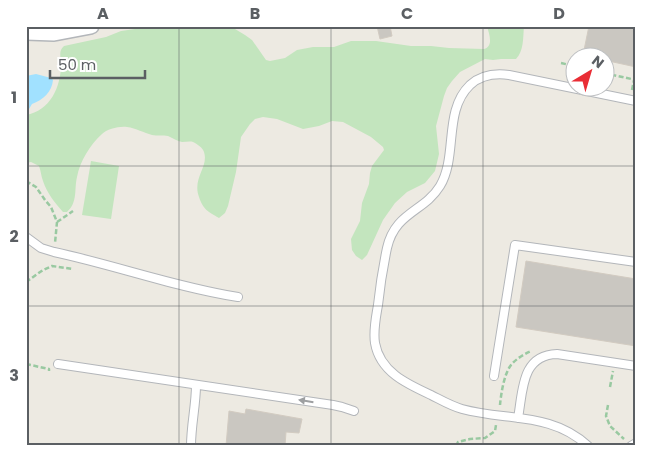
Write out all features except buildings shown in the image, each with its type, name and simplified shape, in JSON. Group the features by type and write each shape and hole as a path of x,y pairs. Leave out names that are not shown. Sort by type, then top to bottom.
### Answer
{"street":[{"path":"26,32 54,33 91,26"}],"lane":[{"path":"588,446 574,434 551,424 468,410 450,404 407,384 385,366 375,345 376,316 388,242 394,229 400,222 433,195 443,181 446,173 455,110 462,94 474,81 491,74 509,75 636,101"},
{"path":"26,237 42,248 54,252 176,284 238,297"},
{"path":"494,376 515,245 636,262"},
{"path":"518,418 527,372 536,360 542,356 557,354 636,366"},
{"path":"58,364 342,407 354,411"},
{"path":"191,446 196,385"},
{"path":"632,446 636,443"}],"path":[{"path":"614,75 636,80"},
{"path":"26,181 39,191 51,207 56,222 55,245"},
{"path":"56,222 73,211"},
{"path":"26,282 52,266 73,268"},
{"path":"26,364 49,369 49,371"},
{"path":"610,387 613,371"},
{"path":"608,405 606,416 610,426 623,439"}],"green space":[{"path":"156,26 230,26 252,40 266,60 270,61 285,58 297,50 313,47 334,47 351,41 376,41 411,46 484,49 490,43 487,26 524,26 522,48 516,59 485,59 460,72 447,88 436,126 439,154 435,171 425,183 407,192 395,203 383,220 367,255 362,260 352,250 351,239 360,221 362,203 369,184 372,166 384,150 371,137 343,122 332,121 303,129 277,119 263,117 255,119 241,137 236,172 228,206 225,213 219,218 202,204 197,190 205,157 200,146 193,142 182,142 168,136 152,135 130,128 110,129 98,138 86,154 78,171 73,204 67,212 63,212 47,190 39,166 31,162 26,163 26,115 42,109 52,97 59,81 60,52 64,46 106,37 121,31"},
{"path":"91,161 119,166 111,219 82,215"}],"water":[{"path":"36,74 51,78 53,80 51,88 46,95 26,110 26,76"}]}
